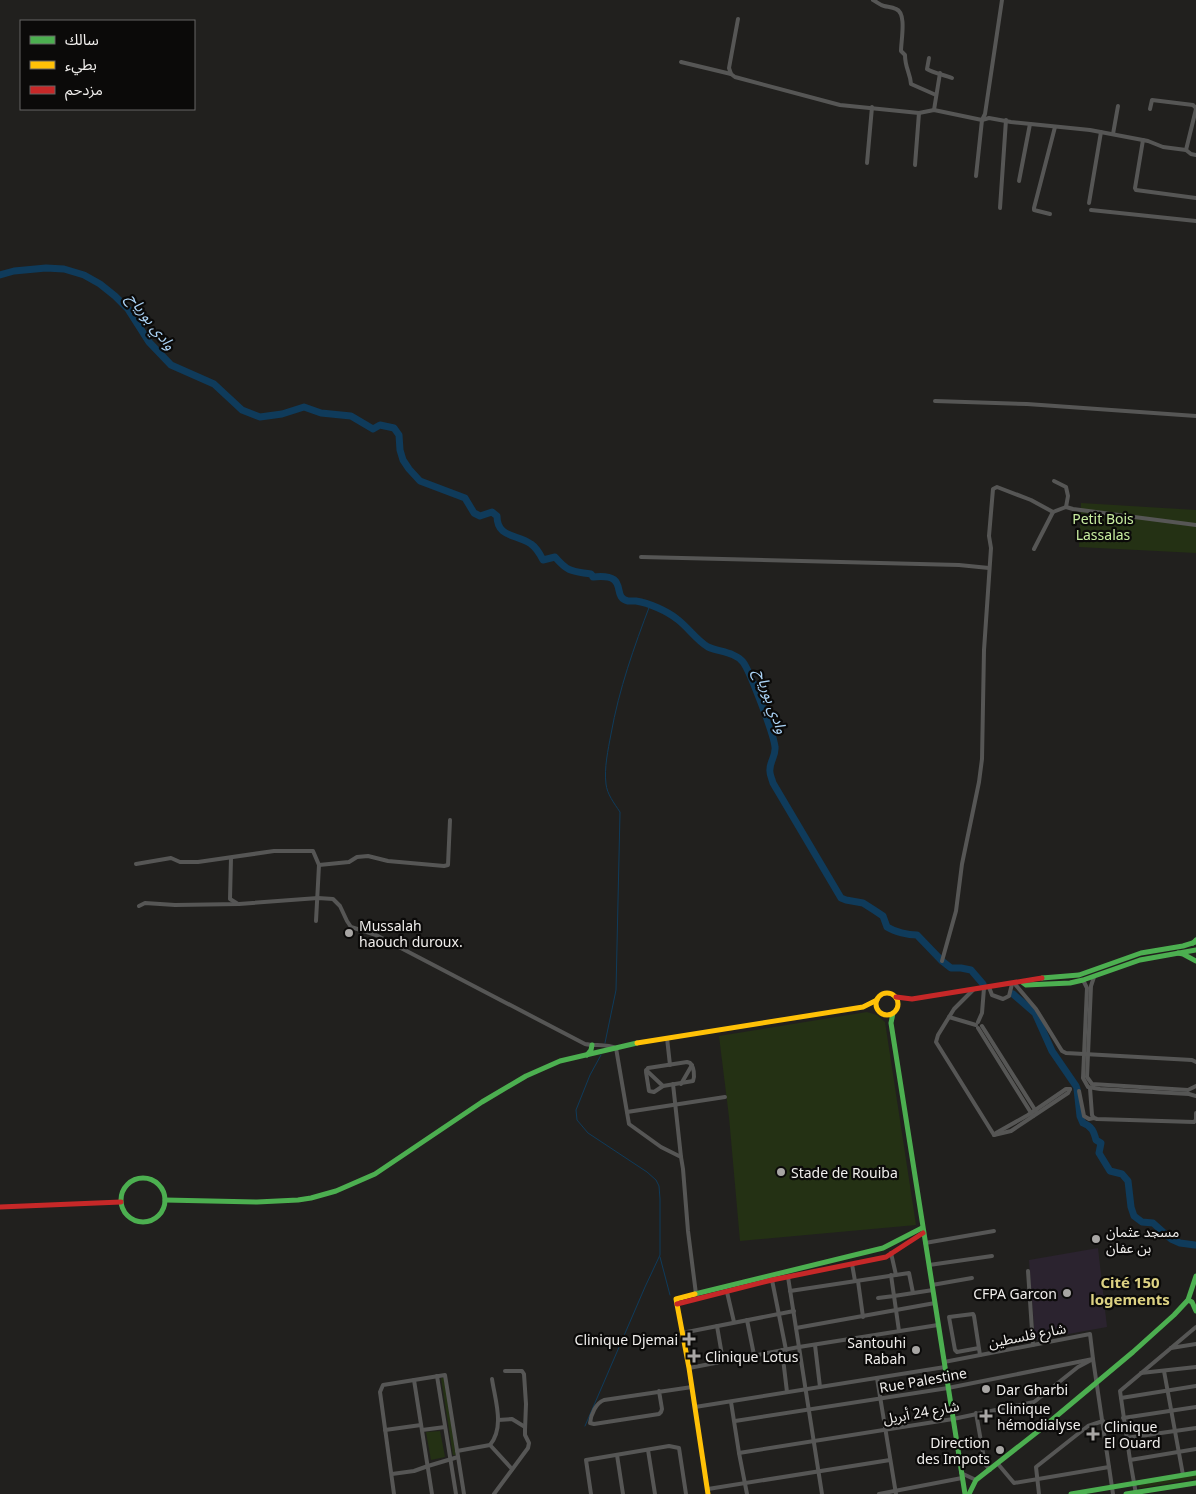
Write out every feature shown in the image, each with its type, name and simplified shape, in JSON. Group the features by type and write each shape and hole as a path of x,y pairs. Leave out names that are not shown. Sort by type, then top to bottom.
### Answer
{"main road":[{"path":"879,1010 876,1005 877,1000 880,995 886,993 896,997 912,999 1013,984 1026,980 1079,975 1141,953 1195,942"},
{"path":"1022,982 1026,985 1070,983 1094,977 1126,964 1173,953 1196,950"},
{"path":"1173,953 1182,954 1196,961"},
{"path":"896,997 898,1006"},
{"path":"912,999 898,1006 893,1013 891,1023 965,1494"},
{"path":"165,1200 284,1201 311,1198 336,1191 375,1174 482,1102 526,1076 560,1060 667,1038 863,1007 877,1000"},
{"path":"863,1007 879,1010 885,1014 891,1023"},
{"path":"885,1014 893,1013"},
{"path":"587,1055 592,1045"},
{"path":"140,1178 157,1183 164,1194 165,1200 158,1216 147,1221 130,1217 126,1213 122,1202 124,1189 134,1180 140,1178"},
{"path":"0,1208 122,1202"},
{"path":"677,1304 772,1280 787,1274 886,1257 923,1230"},
{"path":"708,1492 689,1368 676,1299 787,1274 883,1248 923,1230"},
{"path":"969,1494 976,1480 1134,1352 1174,1315 1188,1300 1196,1276"},
{"path":"1188,1300 1192,1302 1196,1311"},
{"path":"1071,1494 1196,1473"},
{"path":"1126,1494 1196,1483"}],"street":[{"path":"873,0 882,6 897,9 900,12 904,25 901,31 901,51 905,55 905,66 910,74 911,84 936,95"},
{"path":"976,176 982,120 985,114 1002,0"},
{"path":"731,74 729,68 738,19"},
{"path":"929,58 928,69 930,71 940,72 952,78"},
{"path":"681,62 731,74 735,77 832,104 919,112 934,110 982,120 989,118 1101,132 1143,140 1163,147 1186,150 1196,155"},
{"path":"934,110 940,72"},
{"path":"1150,109 1152,100 1193,105 1196,109 1186,150"},
{"path":"1113,134 1118,106"},
{"path":"867,163 872,108"},
{"path":"915,165 919,112"},
{"path":"1000,208 1006,120"},
{"path":"1019,181 1030,124"},
{"path":"1050,214 1034,210 1034,208 1055,126"},
{"path":"1090,203 1101,132"},
{"path":"1143,140 1136,190 1196,198"},
{"path":"1091,210 1196,221"},
{"path":"935,401 1027,404 1196,416"},
{"path":"1054,481 1066,487 1068,496 1066,507"},
{"path":"942,961 956,911 962,864 982,759 984,662 991,546 989,536 993,488 998,487 1019,495 1053,512"},
{"path":"1034,549 1053,512 1066,507 1073,510 1196,525"},
{"path":"641,557 930,564 989,568"},
{"path":"318,865 348,862 357,857 368,856 397,862 448,865 450,820"},
{"path":"136,864 171,858 180,862 231,858 274,851 313,851 318,865 316,921"},
{"path":"231,858 230,899 239,904"},
{"path":"139,906 145,903 175,905 239,904 318,898 333,899 340,906 352,927 376,935 585,1044 616,1048 629,1124 680,1157"},
{"path":"1094,977 1091,986 1083,1078 1089,1085 1092,1115 1094,1118"},
{"path":"1082,980 1087,988 1086,1054"},
{"path":"987,988 992,995 1002,998 1009,996 1013,984 1036,1009 1059,1049 1066,1053 1192,1060 1196,1062"},
{"path":"987,988 978,1025 1032,1114"},
{"path":"973,990 961,1000 938,1035 936,1042 994,1134 1032,1114 1036,1111 1066,1089 1070,1089 1068,1093 1036,1111"},
{"path":"949,1017 978,1025 1036,1111"},
{"path":"667,1038 670,1064"},
{"path":"646,1070 649,1067 670,1064 689,1062 692,1065"},
{"path":"646,1070 649,1091 654,1092 663,1086 693,1081 692,1065"},
{"path":"682,1084 692,1065"},
{"path":"646,1070 663,1086"},
{"path":"674,1084 680,1157 683,1169 688,1232 696,1294"},
{"path":"1089,1085 1188,1090 1196,1086"},
{"path":"1089,1085 1196,1096"},
{"path":"1079,1091 1084,1116 1089,1118 1194,1122 1196,1120 1196,1113"},
{"path":"626,1112 725,1096"},
{"path":"925,1243 994,1231"},
{"path":"892,1253 894,1296 899,1331"},
{"path":"929,1265 992,1256"},
{"path":"852,1264 863,1317"},
{"path":"1028,1271 1033,1345"},
{"path":"790,1290 909,1273 913,1293"},
{"path":"787,1274 822,1494"},
{"path":"878,1298 913,1293 972,1278"},
{"path":"772,1280 784,1350 787,1392"},
{"path":"727,1292 734,1322"},
{"path":"796,1328 935,1303"},
{"path":"682,1333 794,1311"},
{"path":"979,1348 957,1352 954,1350 949,1317 973,1314 974,1316 979,1348 980,1355"},
{"path":"747,1320 754,1356"},
{"path":"689,1368 815,1344 938,1325"},
{"path":"717,1326 723,1361"},
{"path":"1136,1493 1120,1391 1196,1327"},
{"name":"شارع فلسطين","path":"695,1407 878,1378 945,1365 980,1355 1090,1334 1093,1359"},
{"path":"815,1344 820,1387"},
{"path":"1171,1348 1196,1344"},
{"path":"1093,1359 1113,1494"},
{"name":"Rue Palestine","path":"734,1421 948,1388 1093,1359"},
{"name":"شارع 24 أبريل","path":"739,1453 953,1418 1034,1402 1078,1367 1093,1359"},
{"path":"1141,1373 1196,1366"},
{"path":"494,1494 529,1445 529,1440 525,1434 526,1393 524,1374 519,1370 505,1371"},
{"path":"1164,1371 1183,1475"},
{"path":"394,1494 381,1388 383,1385 445,1375 464,1494"},
{"path":"437,1376 456,1494"},
{"path":"878,1378 895,1492"},
{"path":"457,1451 490,1445 493,1442 498,1430 498,1420 492,1379"},
{"path":"414,1380 432,1494"},
{"path":"1121,1398 1196,1386"},
{"path":"660,1391 662,1412 659,1414 601,1423 595,1418 593,1413 599,1402 604,1400 660,1391 692,1387"},
{"path":"731,1402 747,1494"},
{"path":"1123,1418 1196,1407"},
{"path":"976,1413 985,1464 990,1470"},
{"path":"498,1420 512,1419 525,1427"},
{"path":"1039,1494 1036,1467 1088,1426 1103,1421"},
{"path":"385,1430 421,1425"},
{"path":"422,1430 445,1427"},
{"path":"1126,1438 1196,1428"},
{"path":"490,1445 512,1469"},
{"path":"591,1494 586,1460 669,1446 679,1448 686,1494"},
{"path":"1130,1460 1196,1449"},
{"path":"648,1450 655,1494"},
{"path":"617,1455 624,1494"},
{"path":"392,1474 414,1471 458,1457"},
{"path":"708,1492 746,1483 890,1460"},
{"path":"998,1464 1014,1483 1109,1467"},
{"path":"878,1494 895,1492 961,1476 976,1480"}],"shaded area":[{"name":"CFPA Garcon","path":"1098,1248 1107,1327 1035,1340 1029,1260"}],"green space":[{"name":"Petit Bois Lassalas","path":"1081,503 1196,510 1196,553 1079,547"},
{"path":"867,1012 877,1015 885,1022 916,1225 740,1241 729,1117 719,1036"},
{"path":"441,1378 444,1378 456,1455 453,1455"},
{"path":"440,1431 445,1457 431,1460 426,1432"},
{"path":"1196,1475 1196,1479 1139,1487 1139,1485"}],"waterway":[{"name":"وادي بورياح","path":"0,275 14,271 46,268 64,269 84,275 100,284 128,309 149,342 171,365 214,384 242,410 260,417 282,414 304,407 321,413 351,416 373,429 380,425 394,428 399,435 403,460 420,481 465,498 474,513 480,516 492,512 497,516 500,528 504,532 531,544 537,549 543,560 555,557 571,570 591,574 593,577 612,578 616,582 623,599 636,601 663,610 681,622 708,647 731,654 740,659 756,690 774,740 775,750 770,771 773,783 841,898 863,903 883,916 887,927 890,929 917,935 951,968 971,970 983,984"},
{"path":"605,1043 616,990 620,812 607,788 606,765 614,717 623,684 650,605"},
{"path":"1013,994 1035,1013 1052,1051 1076,1086"},
{"path":"585,1426 660,1255 660,1199 659,1186 656,1180 588,1133 577,1120 576,1110 590,1075 601,1055"},
{"path":"1077,1089 1080,1116 1083,1123 1092,1130 1096,1140 1101,1143 1099,1153 1110,1171 1122,1174 1128,1181 1134,1216 1142,1222 1153,1223 1171,1239 1180,1243 1195,1245"},
{"path":"660,1257 670,1295"}],"traffic: fast":[{"path":"1193,943 1196,940"},
{"path":"1042,978 1079,975 1141,953 1196,942"},
{"path":"1022,982 1026,985 1070,983 1140,960 1196,950"},
{"path":"1178,953 1196,961"},
{"path":"893,1013 891,1023 965,1494"},
{"path":"165,1200 257,1202 298,1200 336,1191 375,1174 482,1102 526,1076 560,1061 637,1043"},
{"path":"587,1055 592,1045"},
{"path":"143,1178 155,1182 161,1188 165,1200 161,1212 155,1218 143,1222 131,1218 125,1212 121,1200 125,1188 131,1182 143,1178"},
{"path":"695,1294 883,1248 922,1228"},
{"path":"969,1494 976,1480 1041,1429 1174,1315 1188,1300 1196,1276"},
{"path":"1188,1300 1192,1302 1196,1311"},
{"path":"1071,1494 1196,1473"},
{"path":"1126,1494 1196,1483"}],"traffic: slow":[{"path":"887,993 895,996 898,1004 895,1012 887,1015 879,1012 876,1004 879,996 887,993"},
{"path":"637,1043 863,1007 877,1000"},
{"path":"695,1294 676,1299 689,1368 708,1494"}],"traffic: jam":[{"path":"896,997 912,999 1042,978"},
{"path":"0,1207 121,1202"},
{"path":"677,1304 772,1280 886,1257 923,1233"}],"place":[{"name":"Mussalah haouch duroux.","path":"349,933"},
{"name":"Stade de Rouiba","path":"781,1172"},
{"name":"مسجد عثمان بن عفان","path":"1096,1239"},
{"name":"CFPA Garcon","path":"1067,1293"},
{"name":"Clinique Djemai","path":"689,1339"},
{"name":"Santouhi Rabah","path":"916,1350"},
{"name":"Clinique Lotus","path":"694,1356"},
{"name":"Dar Gharbi","path":"986,1389"},
{"name":"Clinique hémodialyse","path":"986,1416"},
{"name":"Clinique El Ouard","path":"1093,1434"},
{"name":"Direction des Impots","path":"1000,1450"}],"district":[{"name":"Cité 150 logements","path":"1130,1290"}]}
